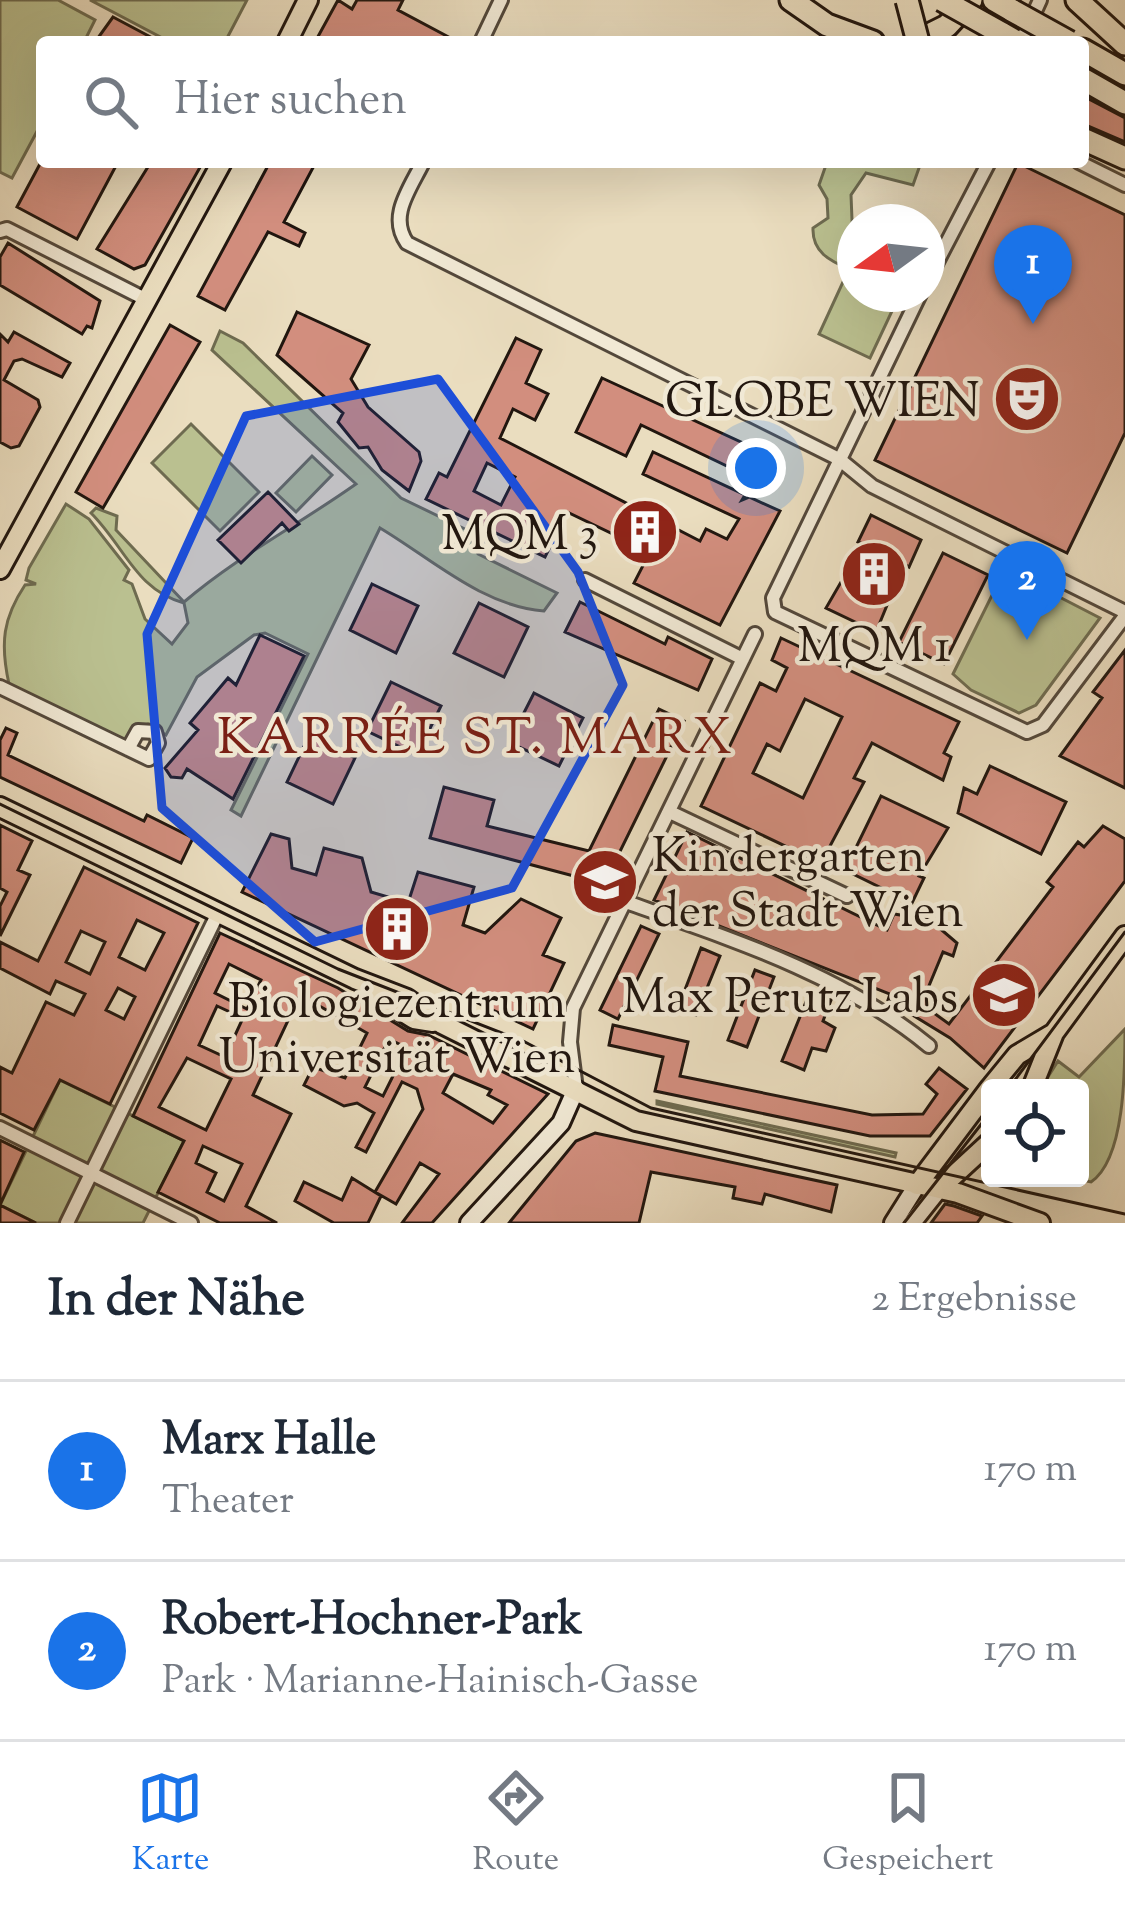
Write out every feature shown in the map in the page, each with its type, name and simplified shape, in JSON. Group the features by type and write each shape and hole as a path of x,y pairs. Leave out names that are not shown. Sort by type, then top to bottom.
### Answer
{"highway":[{"path":"791,0 827,25 857,36"},
{"path":"907,0 916,36"},
{"path":"942,0 1008,36"},
{"path":"928,36 947,26 970,0"},
{"path":"994,0 1058,36"},
{"path":"1077,0 1125,44"},
{"path":"1089,53 1125,74"},
{"path":"1089,82 1125,103"},
{"path":"1089,142 1125,158"}],"main road":[{"path":"290,36 308,0"},
{"path":"0,568 219,168"},
{"path":"0,807 355,980 407,999 442,1024 620,1115 670,1131 939,1189 1040,1223"},
{"path":"1036,1079 1054,1033 1125,935"},
{"path":"997,1079 1017,1055 1054,1033"},
{"path":"469,1223 561,1123 576,1089"},
{"path":"893,1223 981,1100"},
{"path":"913,1223 939,1189 981,1150"}],"street":[{"path":"484,36 501,0"},
{"path":"1022,36 1040,0"},
{"path":"1089,167 1125,185"},
{"path":"420,168 398,216 398,230 407,243 839,459 872,486 1125,614 1043,725 1030,731 794,622 772,605 839,459 911,312"},
{"path":"972,189 975,168"},
{"path":"945,244 985,168"},
{"path":"0,231 149,301"},
{"path":"585,580 743,659"},
{"path":"576,1089 570,1042 573,1008 672,813 755,634"},
{"path":"0,687 128,749"},
{"path":"672,813 847,896"},
{"path":"626,902 830,981 887,1012 929,1046"},
{"path":"67,1223 218,914"},
{"path":"0,1128 191,1223"}],"highlighted area":[{"path":"438,379 578,572 623,685 512,888 315,942 162,808 147,634 246,416"}],"green space":[{"path":"0,0 58,0 95,20 87,36 36,36 36,133 12,178 0,172"},
{"path":"90,0 247,0 228,36 159,36"},
{"path":"825,168 919,168 913,185 866,173 851,195 851,204 837,204 837,264 824,255 813,236 813,228 828,218 827,199 819,185"},
{"path":"837,295 837,312 892,312 870,358 819,334"},
{"path":"220,331 243,343 401,498 467,530 478,554 557,593 544,611 500,600 458,579 380,528 241,816 231,810 308,654 265,633 254,635 197,677 166,735 148,724 136,727 123,742 9,684 5,656 12,609 25,585 36,584 26,580 29,568 66,504 89,519 129,570 124,580 132,584 145,619 172,644 188,623 184,603 142,578 91,513 96,508 117,516 116,530 184,602 356,484 212,350"},
{"path":"191,424 259,492 220,531 152,463"},
{"path":"312,456 332,475 296,512 276,493"},
{"path":"1005,569 1100,618 1036,705 1019,713 971,690 953,674"},
{"path":"1125,1029 1117,1135 1102,1171 1091,1182 1089,1079 1047,1079 1058,1061 1079,1077"},
{"path":"60,1080 184,1141 143,1223 36,1223 0,1205"},
{"path":"657,1101 896,1153 895,1157"}],"building":[{"path":"338,0 352,9 357,0 403,0 398,10 447,36 318,36"},
{"path":"113,17 149,36 99,36"},
{"path":"1089,99 1125,118 1125,142 1089,127"},
{"path":"38,168 115,168 77,239 17,207"},
{"path":"147,168 200,168 145,265 134,269 97,249"},
{"path":"267,168 313,168 284,222 305,233 299,246 268,232 225,310 198,296"},
{"path":"1016,168 1028,168 1125,215 1125,433 1067,553 875,460"},
{"path":"8,243 100,301 92,328 87,326 82,334 0,285 0,257"},
{"path":"297,312 369,345 351,379 368,407 419,452 421,461 409,491 382,470 368,447 359,448 338,422 343,413 277,355"},
{"path":"170,325 200,342 103,508 76,492"},
{"path":"14,332 70,363 62,377 22,359 14,361 4,380 38,400 40,407 19,446 11,448 0,442 0,334 8,342"},
{"path":"516,338 541,350 526,383 548,394 535,420 513,409 500,438 700,541 706,529 727,539 739,519 643,474 653,452 745,495 742,500 749,497 780,511 720,625 634,583 650,552 567,512 545,557 426,499 439,473 447,477","holes":["487,463 515,477 501,505 474,491"]},
{"path":"602,378 765,453 752,478 641,425 626,456 576,432"},
{"path":"268,492 299,524 289,531 282,523 241,563 218,540"},
{"name":"MQM 1","path":"871,515 921,540 909,567 904,564 876,632 826,608 863,544 858,542"},
{"path":"943,553 988,575 944,664 899,642"},
{"path":"372,584 418,606 396,653 350,630"},
{"path":"580,602 665,644 668,637 712,659 698,690 565,632"},
{"path":"479,603 528,627 504,677 454,653"},
{"path":"260,635 304,656 233,799 187,769 182,778 171,777 165,768 198,730 190,723 228,678 236,685"},
{"path":"781,638 959,722 944,753 951,757 943,780 872,743 854,778 864,782 821,863 701,806 760,683 776,691 787,668 772,660","holes":["805,699 842,717 803,798 753,773 767,744 780,751"]},
{"path":"1125,650 1125,788 1060,756 1102,698 1093,692"},
{"path":"391,682 441,706 417,755 367,731"},
{"path":"534,693 583,718 559,766 509,742"},
{"path":"659,709 684,721 604,884 430,838 444,787 494,800 487,826 589,851"},
{"path":"6,728 17,733 8,755 144,821 147,815 193,838 181,863 0,777 0,740"},
{"path":"309,736 355,758 333,804 287,782"},
{"path":"990,766 1066,802 1041,854 958,813 964,788 977,794"},
{"path":"881,796 948,828 919,876 924,878 912,903 845,870"},
{"path":"0,825 32,841 18,870 30,875 0,936 0,906 7,892 0,888"},
{"path":"1103,826 1125,839 1125,881 984,1068 950,1038 888,1000 890,994 654,900 687,832 887,930 894,914 930,920 957,943 953,956 943,952 926,993 927,1008 949,1024 1053,887 1047,882 1078,842 1084,847"},
{"name":"Biologiezentrum Universität Wien","path":"271,834 289,839 292,868 316,875 324,848 362,858 371,892 408,903 418,872 474,887 463,925 485,933 521,899 561,918 543,955 564,963 533,1029 242,892"},
{"path":"84,867 198,923 110,1104 60,1080 34,1130 0,1113 0,1067 12,1073 46,1002 74,1015 85,994 56,981 50,994 0,968 0,942 38,961","holes":["137,920 164,933 145,970 119,957","81,931 105,942 90,974 66,962","118,988 135,997 124,1019 106,1010"]},
{"path":"641,926 659,934 618,1019 600,1010"},
{"path":"220,933 338,988 408,1031 428,1035 548,1094 432,1223 402,1223 439,1174 420,1163 396,1204 375,1192 423,1109 417,1089 402,1082 366,1152 356,1147 374,1113 357,1103 344,1106 304,1085 313,1067 345,1078 367,1033 300,995 253,1095 291,1114 246,1206 277,1223 220,1223 158,1192 184,1141 133,1116","holes":["229,964 261,980 247,1009 215,993","217,1006 243,1018 225,1057 199,1045","389,1039 407,1048 383,1096 365,1087","187,1058 231,1079 206,1130 159,1107","453,1074 491,1090 488,1095 507,1105 493,1123 443,1093","203,1146 242,1164 224,1201 207,1192 216,1173 196,1163"]},
{"path":"701,948 720,956 696,1015 678,1008"},
{"path":"755,970 774,977 747,1047 728,1040"},
{"path":"810,992 831,1000 823,1021 835,1028 826,1051 812,1048 804,1070 782,1061"},
{"path":"613,1025 688,1042 680,1076 872,1115 923,1114 937,1094 926,1084 939,1068 967,1089 930,1136 870,1136 655,1091 663,1057 609,1045"},
{"path":"595,1133 837,1185 831,1212 765,1194 762,1204 733,1198 735,1187 651,1172 639,1223 509,1223 576,1141"},
{"path":"0,1140 24,1152 0,1205"},
{"path":"352,1178 381,1196 368,1223 334,1223 295,1201 304,1182 342,1200"},
{"path":"945,1204 982,1216 977,1223 931,1223"},
{"path":"0,1205 36,1223 0,1223"}],"tram line":[{"path":"0,804 338,969 525,1042 651,1108 1125,1214"},
{"path":"1016,1079 1125,932"},
{"path":"904,1223 981,1125"}],"place":[{"name":"Marx Halle","path":"1033,324"},
{"name":"GLOBE WIEN","path":"1027,399"},
{"name":"MQM 3","path":"645,532"},
{"name":"MQM 1","path":"874,574"},
{"name":"Robert-Hochner-Park","path":"1027,640"},
{"name":"Kindergarten der Stadt Wien","path":"605,882"},
{"name":"Biologiezentrum Universität Wien","path":"397,929"},
{"name":"Max Perutz Labs","path":"1004,995"}],"district":[{"name":"KARRÉE ST. MARX","path":"476,735"}]}
